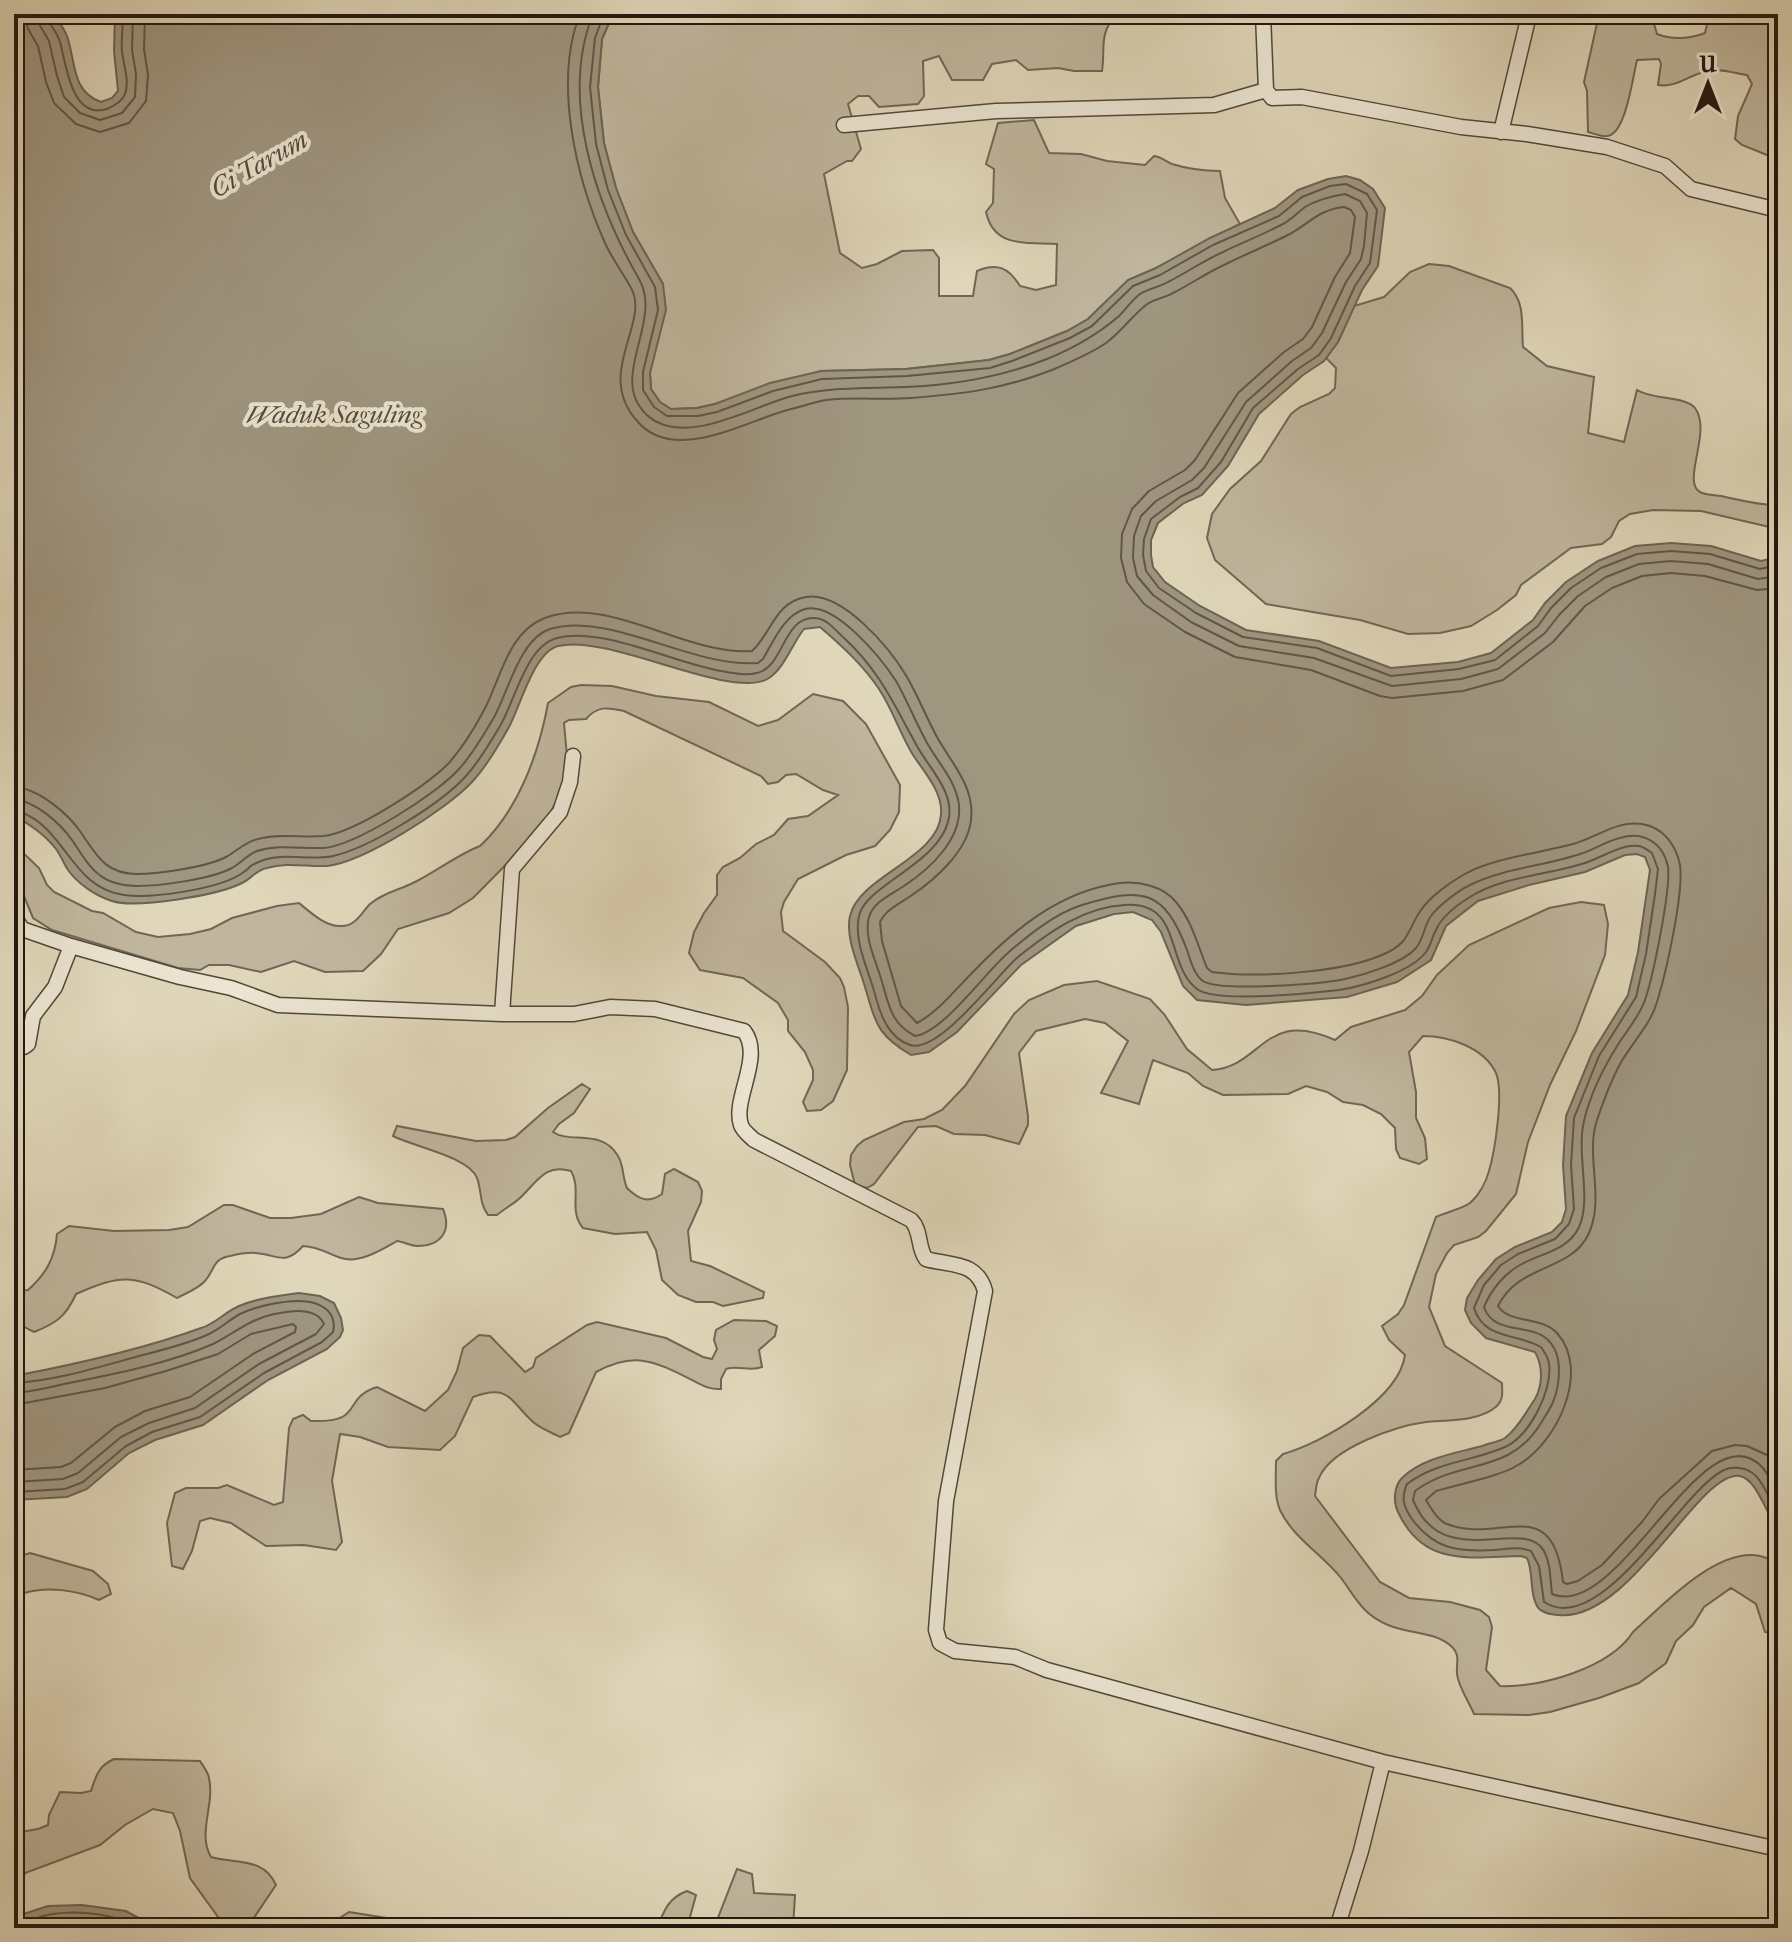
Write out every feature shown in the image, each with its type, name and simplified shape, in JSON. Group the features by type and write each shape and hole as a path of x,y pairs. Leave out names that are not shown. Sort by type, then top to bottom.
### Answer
{"street":[{"path":"1263,14 1266,90 1272,98 1302,97 1378,114 1607,147 1665,166 1691,189 1778,210"},
{"path":"1501,132 1529,15"},
{"path":"844,125 996,111 1214,105 1266,90"},
{"path":"502,1014 510,875 515,864 560,812 570,782 573,756"},
{"path":"14,916 22,929 71,946 231,988 278,1005 502,1014 574,1014 610,1007 655,1009 744,1031 750,1042 740,1118 745,1131 754,1140 911,1220 917,1226 926,1259 957,1265 979,1275 985,1291 946,1501 936,1630 940,1643 955,1651 1015,1657 1047,1670 1383,1762 1778,1849"},
{"path":"14,1046 24,1047 28,1044 33,1016 55,987 71,946"},
{"path":"1337,1928 1361,1851 1383,1762"}],"shaded area":[{"path":"613,14 1170,14 1136,16 1111,22 1104,39 1102,71 1058,68 1028,70 1016,60 992,64 983,80 952,80 939,56 923,61 924,96 918,104 879,107 869,96 858,96 848,104 861,149 852,161 824,174 840,253 862,268 902,251 933,250 939,258 939,296 973,296 977,271 991,267 1007,271 1020,286 1036,290 1056,285 1057,244 1024,243 1004,238 990,224 986,212 993,203 994,169 986,164 998,123 1034,120 1049,153 1081,154 1107,161 1145,165 1154,156 1184,167 1220,171 1225,198 1240,224 1128,280 1088,319 1067,331 1010,354 989,360 906,369 821,371 715,404 671,409 660,402 651,389 650,373 663,284 633,232 616,188 604,143 598,87 602,39"},
{"path":"1599,14 1633,14 1654,24 1657,34 1681,38 1705,33 1707,24 1704,14 1778,14 1778,191 1772,157 1735,139 1738,116 1752,84 1747,75 1713,70 1671,84 1658,85 1659,59 1637,60 1628,103 1619,126 1607,136 1588,132 1584,82"},
{"path":"1429,264 1449,266 1510,288 1521,308 1523,347 1547,366 1594,377 1588,433 1624,442 1637,390 1691,404 1700,418 1694,469 1696,488 1704,494 1755,503 1775,505 1778,501 1778,529 1701,511 1653,510 1630,514 1619,521 1611,537 1602,544 1571,548 1521,585 1516,595 1497,610 1471,626 1440,633 1408,634 1360,620 1266,604 1215,560 1207,538 1212,514 1230,489 1261,461 1291,414 1335,388 1336,368 1326,358 1338,342 1354,306 1384,297 1410,272"},
{"path":"612,686 656,696 709,702 758,726 778,720 813,694 843,701 866,724 900,785 899,812 890,830 875,846 846,855 798,879 781,912 783,931 825,962 844,987 848,1007 847,1070 833,1101 821,1110 807,1111 803,1102 813,1080 813,1070 805,1052 788,1031 788,1020 778,1003 743,978 700,970 689,953 694,932 717,895 717,875 723,867 774,835 788,819 808,816 838,795 796,774 786,775 778,782 768,784 761,776 624,711 603,709 586,719 564,723 568,768 561,792 543,827 473,898 449,913 398,929 381,954 363,971 325,972 294,961 261,972 229,965 209,965 200,970 178,968 52,930 33,918 24,896 14,886 14,844 39,868 54,892 92,911 103,913 136,932 158,937 190,934 211,929 232,918 299,903 325,922 336,926 347,925 381,897 480,846 516,799 533,761 548,703 571,687"},
{"path":"1581,902 1604,905 1608,924 1605,955 1528,1142 1516,1194 1486,1231 1454,1245 1447,1253 1436,1274 1429,1307 1445,1346 1502,1383 1501,1401 1481,1415 1413,1424 1350,1448 1326,1467 1318,1480 1315,1496 1380,1582 1409,1598 1450,1602 1480,1610 1489,1617 1492,1627 1486,1670 1500,1686 1554,1679 1608,1656 1692,1580 1726,1560 1743,1556 1762,1557 1778,1564 1778,1635 1765,1632 1756,1604 1731,1588 1704,1607 1693,1625 1676,1641 1666,1663 1639,1683 1550,1712 1529,1715 1474,1714 1458,1679 1454,1649 1429,1635 1379,1621 1366,1611 1334,1570 1300,1538 1278,1505 1276,1461 1283,1454 1318,1440 1356,1417 1374,1403 1400,1371 1405,1355 1389,1340 1382,1326 1404,1305 1436,1217 1470,1203 1482,1188 1489,1171 1496,1136 1499,1094 1496,1073 1483,1056 1454,1041 1423,1036 1409,1052 1416,1092 1416,1118 1425,1138 1427,1159 1419,1164 1400,1158 1396,1149 1395,1128 1381,1114 1306,1086 1288,1094 1223,1095 1203,1086 1188,1073 1153,1060 1139,1104 1101,1093 1128,1041 1105,1023 1085,1019 1036,1031 1019,1053 1028,1125 1019,1144 985,1135 954,1134 936,1126 918,1127 874,1184 867,1188 855,1185 851,1155 864,1140 904,1122 924,1119 942,1110 965,1086 1014,1014 1029,1000 1064,985 1097,981 1150,999 1187,1049 1212,1070 1243,1059 1278,1034 1311,1032 1335,1040 1351,1027 1405,1010 1469,945 1549,908"},
{"path":"582,1084 590,1089 574,1113 553,1132 568,1137 595,1139 611,1147 620,1160 627,1188 643,1199 662,1194 665,1174 674,1169 698,1182 702,1191 701,1202 688,1231 691,1261 710,1266 764,1292 763,1298 723,1306 713,1302 696,1302 678,1295 662,1280 656,1250 647,1232 615,1234 583,1228 576,1214 571,1171 549,1171 514,1203 497,1215 488,1215 477,1178 464,1164 393,1136 397,1126 476,1141 506,1140 515,1137"},
{"path":"359,1197 378,1203 443,1209 445,1230 432,1243 417,1246 397,1241 355,1259 341,1258 303,1246 286,1258 253,1253 224,1257 202,1284 177,1298 150,1284 117,1280 76,1294 60,1318 34,1332 14,1322 14,1291 28,1290 40,1278 52,1258 57,1234 69,1226 114,1231 169,1230 188,1227 224,1205 233,1205 270,1218 291,1218 321,1214"},
{"path":"734,1320 766,1321 777,1326 775,1336 759,1350 762,1367 726,1369 721,1379 721,1389 706,1387 655,1364 633,1360 596,1372 569,1433 560,1437 535,1423 507,1396 494,1392 473,1397 455,1436 440,1450 388,1447 340,1434 332,1481 342,1542 336,1550 304,1545 266,1546 231,1523 210,1518 200,1521 192,1551 183,1569 172,1566 167,1523 175,1493 186,1488 227,1485 274,1505 283,1502 289,1428 293,1419 303,1415 311,1421 339,1418 366,1392 377,1387 425,1411 448,1390 463,1348 479,1335 490,1336 525,1372 533,1367 536,1358 587,1325 597,1322 666,1338 712,1359 717,1349 714,1340 716,1330"},
{"path":"30,1553 93,1571 108,1584 111,1594 99,1600 62,1590 24,1593 19,1623 14,1632 14,1558"},
{"path":"114,1759 200,1761 210,1788 206,1838 211,1857 257,1866 271,1876 276,1885 247,1928 226,1928 190,1878 173,1813 153,1809 125,1825 100,1845 25,1873 14,1894 14,1833 48,1825 49,1815 60,1792 91,1791 101,1768"},
{"path":"737,1869 752,1874 754,1893 795,1895 793,1928 714,1928"},
{"path":"687,1891 696,1895 687,1928 657,1928 671,1901"},
{"path":"349,1912 449,1928 334,1928 335,1921"}],"water":[{"name":"Waduk Saguling","path":"14,14 53,14 67,36 79,83 84,91 101,102 112,98 118,91 114,51 115,14 613,14 602,39 598,87 604,143 616,188 633,232 663,284 666,310 650,373 651,389 660,402 671,409 715,404 770,383 821,371 906,369 989,360 1010,354 1067,331 1088,319 1128,280 1275,208 1298,190 1346,176 1360,180 1373,189 1385,208 1378,266 1362,290 1338,342 1324,361 1303,375 1259,414 1228,466 1202,495 1184,503 1158,523 1151,540 1153,567 1165,582 1200,606 1246,630 1319,641 1391,668 1458,662 1491,653 1533,620 1566,582 1598,561 1635,546 1671,543 1711,546 1761,561 1778,557 1778,1522 1772,1519 1755,1488 1745,1478 1740,1476 1724,1480 1705,1495 1637,1572 1611,1596 1585,1611 1558,1615 1543,1612 1537,1606 1527,1558 1467,1557 1435,1551 1421,1543 1409,1530 1395,1504 1397,1485 1410,1471 1440,1457 1505,1438 1518,1425 1538,1393 1541,1369 1535,1352 1486,1338 1471,1323 1465,1310 1467,1298 1496,1259 1515,1247 1552,1232 1562,1222 1566,1209 1563,1165 1566,1116 1592,1053 1628,995 1650,870 1645,857 1625,855 1585,872 1478,901 1446,926 1431,960 1397,982 1347,997 1246,1005 1197,1000 1183,986 1161,932 1152,920 1133,912 1114,914 1076,926 1021,965 957,1032 929,1052 911,1055 884,1034 875,1019 853,952 849,933 850,916 856,902 868,889 927,843 937,829 941,806 936,790 908,747 879,689 859,664 820,627 804,629 775,673 752,683 700,675 607,649 558,646 549,650 535,669 509,727 472,782 444,806 383,845 327,866 274,866 231,888 177,900 124,903 106,899 82,885 47,839 14,816"},
{"path":"299,1293 320,1296 334,1303 343,1330 327,1349 268,1380 203,1425 155,1440 129,1453 87,1489 67,1497 14,1500 14,1376 155,1343 206,1326 246,1303"},
{"path":"82,1905 126,1911 157,1928 14,1928 14,1917 48,1906"}],"water label":[{"name":"Ci Tarum","path":"259,164"}]}
